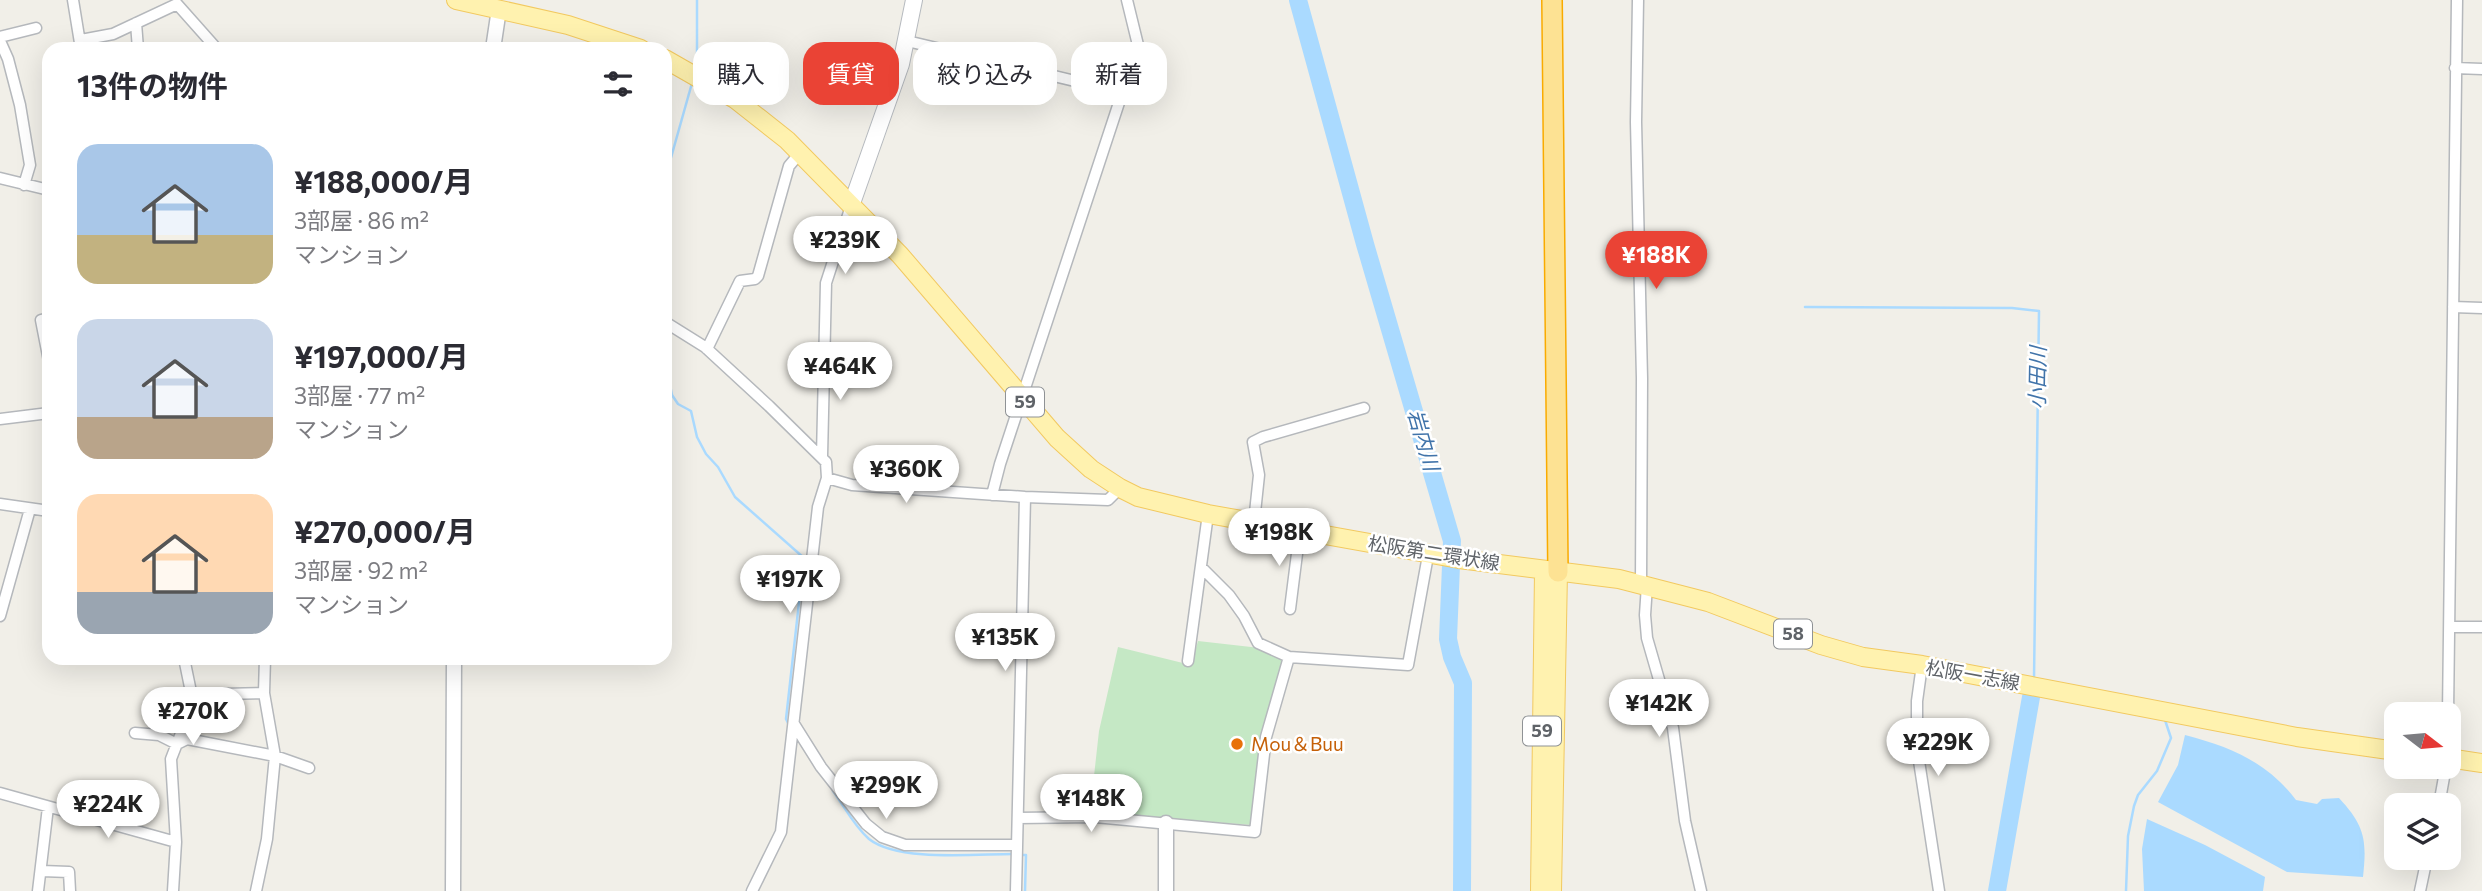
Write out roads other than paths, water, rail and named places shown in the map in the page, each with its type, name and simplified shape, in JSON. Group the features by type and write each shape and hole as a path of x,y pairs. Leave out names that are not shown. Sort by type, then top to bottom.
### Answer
{"highway":[{"path":"1543,0 1551,572"},
{"path":"1551,572 1552,0"}],"main road":[{"path":"456,0 499,4 621,42"},
{"path":"851,206 893,90 907,41 914,0"},
{"name":"松阪第二環状線","path":"672,63 747,108 800,153 900,256 1070,451 1102,478 1138,496 1208,514 1443,558 1551,572"},
{"name":"松阪一志線","path":"1551,572 1619,579 1708,602 1863,657 2297,737 2384,749"},
{"name":"59","path":"1540,891 1551,572"},
{"name":"59","path":"1551,572 1552,891"},
{"path":"2461,760 2482,763"}],"street":[{"path":"73,0 80,42"},
{"path":"1127,0 1138,42"},
{"path":"1638,0 1635,75 1645,615 1647,638 1673,728 1687,830 1701,891"},
{"path":"2448,702 2457,0"},
{"path":"90,42 113,34 177,2 211,42"},
{"path":"494,42 499,4"},
{"path":"136,23 137,42"},
{"path":"24,185 30,166 20,105 0,39 36,28"},
{"path":"907,41 1071,80"},
{"path":"2455,68 2482,69"},
{"path":"992,495 1117,105"},
{"path":"707,349 740,281 758,276 789,166 800,153"},
{"path":"0,178 42,189"},
{"path":"822,456 826,283 851,206"},
{"path":"2453,307 2482,308"},
{"path":"672,326 707,349 826,462 827,478 818,507 781,832 752,891"},
{"path":"1254,522 1259,475 1253,442 1364,408"},
{"path":"0,419 42,414"},
{"path":"827,478 852,485 1025,497 1108,499 1120,488"},
{"path":"1016,891 1025,497"},
{"path":"0,504 42,510"},
{"path":"0,616 30,509"},
{"path":"1188,661 1208,514"},
{"path":"1290,609 1300,530"},
{"path":"1202,568 1229,595 1258,643 1289,657 1408,665 1443,558"},
{"path":"2450,626 2482,627"},
{"path":"1018,818 1095,817 1255,831 1266,737 1289,657"},
{"path":"173,891 176,842 171,759 190,710 191,691 185,665"},
{"path":"256,891 267,839 275,757 264,693 265,665"},
{"path":"453,891 454,665"},
{"path":"1923,666 1917,701 1917,748 1938,891"},
{"path":"222,694 264,693"},
{"path":"793,729 866,824 882,837 905,845 1017,852"},
{"path":"135,733 159,735 177,744"},
{"path":"177,744 187,739 275,757 309,768"},
{"path":"0,793 176,842"},
{"path":"38,891 48,807"},
{"path":"1166,891 1167,823"},
{"path":"2420,891 2424,870"},
{"path":"41,871 69,872 70,891"}],"water":[{"path":"2185,735 2218,745 2247,758 2273,776 2296,800 2317,804 2322,799 2339,798 2354,817 2362,834 2365,853 2363,877 2287,872 2158,802 2178,765"},
{"path":"2147,819 2205,845 2265,877 2263,891 2144,891 2142,849"}],"waterway":[{"path":"697,0 697,42"},
{"name":"岩内川","path":"1298,0 1365,244 1452,541 1448,639 1463,683 1462,891"},
{"path":"672,154 692,83"},
{"name":"小田川","path":"1805,307 2012,308 2039,311 2034,679"},
{"path":"672,395 678,404 691,411 697,437 735,497 804,558 786,719 789,725"},
{"name":"小田川","path":"1997,891 2031,697"},
{"path":"2126,891 2128,836 2134,806 2138,795 2157,771 2171,738 2165,720"},
{"path":"833,791 863,834 882,846 917,854 1013,854"},
{"path":"1019,855 1026,855 1025,891"}],"place":[{"name":"Mou＆Buu","path":"1237,744"}]}
